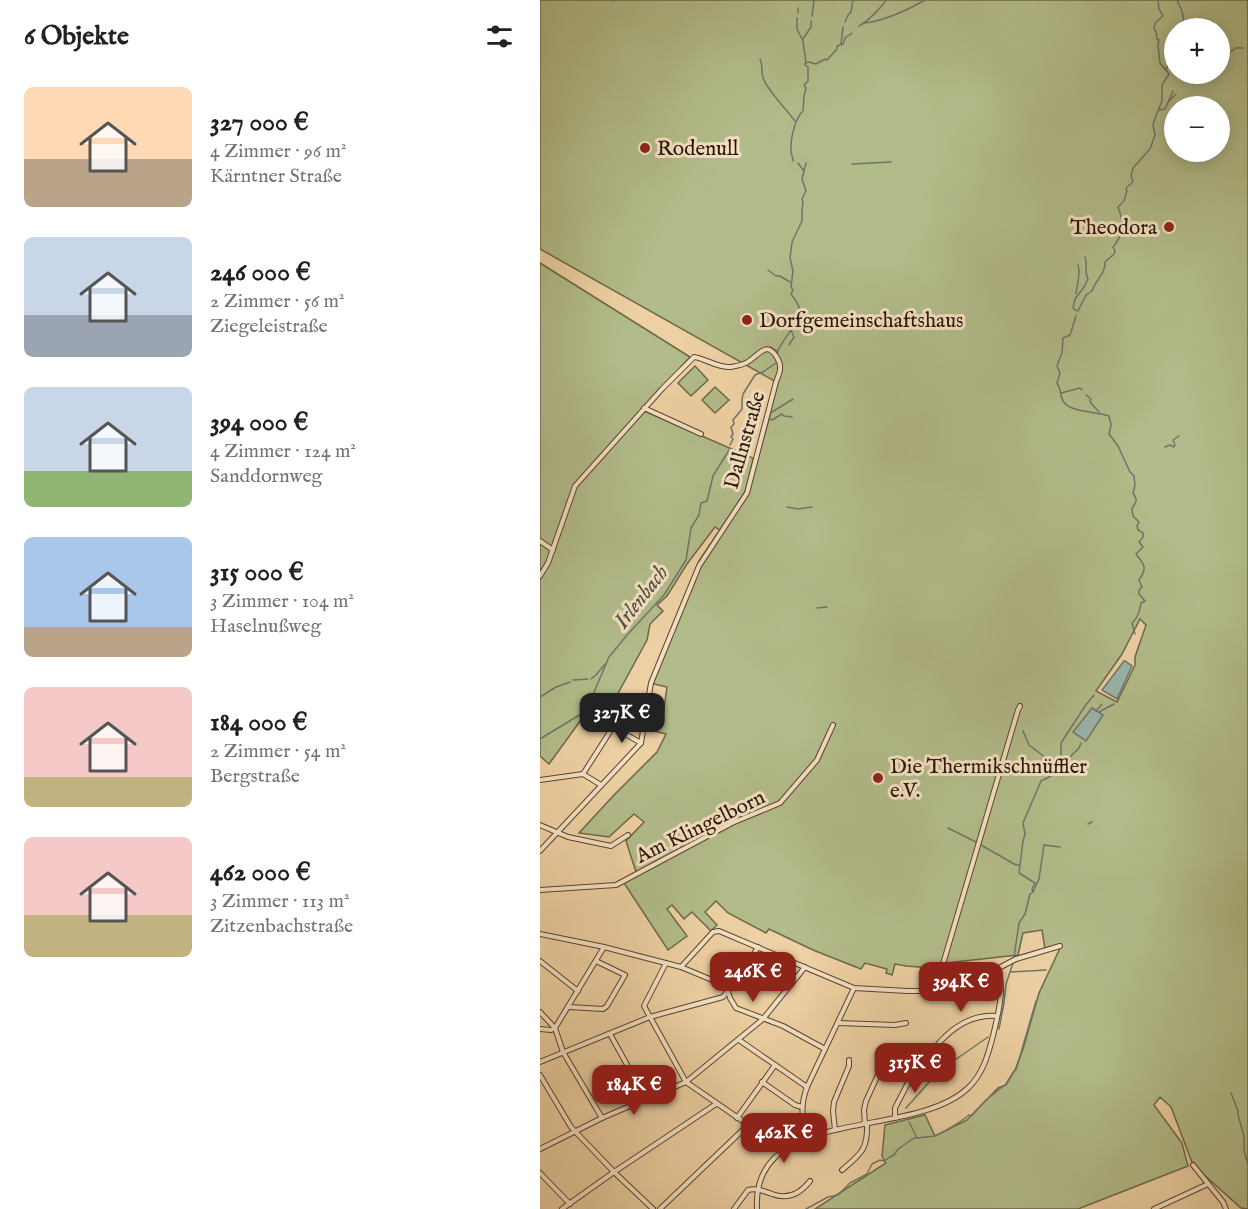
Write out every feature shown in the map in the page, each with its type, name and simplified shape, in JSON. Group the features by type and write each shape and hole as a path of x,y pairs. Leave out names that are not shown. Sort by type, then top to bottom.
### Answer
{"street":[{"name":"Dallnstraße","path":"641,743 651,683 699,567 747,493 781,369 780,364 775,354 767,349 746,363 730,367 715,365 694,357 644,408"},
{"path":"540,576 549,563 575,486 644,408 701,434"},
{"path":"540,541 553,550"},
{"path":"935,991 1020,706"},
{"name":"Am Klingelborn","path":"540,890 616,885 732,823 780,803 817,760 833,725"},
{"path":"540,850 641,743 613,727 583,774"},
{"path":"540,780 583,774 601,786"},
{"path":"540,825 568,837 611,846 628,835"},
{"path":"681,967 713,932 719,931 855,987 896,991 935,991 972,982 1016,959 1060,946"},
{"path":"540,934 604,947 681,967 724,985 736,1008 799,1034 825,1049"},
{"path":"540,1029 555,1028 604,947"},
{"path":"540,1062 650,1017 723,998 741,976 758,947"},
{"path":"540,961 578,991"},
{"path":"568,1007 603,1009 607,1006 625,975 596,961"},
{"path":"666,963 644,1006 686,1082 776,1144 782,1151"},
{"path":"540,1149 602,1118 686,1082 763,1019 805,967"},
{"path":"757,1209 758,1189 765,1169 782,1151 807,1137 926,1111 941,1105 968,1088 986,1061 1000,997 1001,981 998,969"},
{"path":"807,1137 802,1121 802,1107 807,1087 855,987"},
{"path":"540,1012 555,1028 563,1052 602,1118"},
{"path":"938,1044 947,1035 969,1021 980,1017 997,1016"},
{"path":"838,1023 895,1025 906,1023"},
{"path":"610,1034 646,1099"},
{"path":"739,1040 807,1087"},
{"path":"835,1130 834,1102 849,1066 849,1060"},
{"path":"842,1170 858,1158 868,1137 864,1110 881,1063"},
{"path":"737,1118 775,1065"},
{"path":"895,1119 895,1108 911,1077 914,1066"},
{"path":"540,1075 574,1131 653,1209"},
{"path":"762,1082 795,1105 802,1107"},
{"path":"562,1209 716,1104"},
{"path":"660,1209 748,1125"},
{"path":"1193,1165 1223,1202 1226,1209"},
{"path":"540,1173 570,1204"},
{"path":"734,1209 748,1190 758,1189 775,1195 792,1195 804,1189 810,1181"},
{"path":"1154,1209 1208,1184"}],"green space":[{"path":"540,0 1248,0 1248,1209 1241,1208 1193,1165 1171,1107 1160,1097 1154,1105 1182,1143 1188,1166 1078,1209 815,1209 886,1163 882,1156 885,1125 925,1115 935,1136 967,1120 998,1088 1006,1085 1023,1049 1039,993 1061,946 1045,949 1042,930 1023,933 1018,955 946,963 944,969 895,964 892,975 886,973 887,969 865,963 861,969 769,929 766,933 728,913 716,901 705,912 717,925 711,931 692,912 684,919 672,905 667,909 687,936 668,950 622,880 636,872 626,841 644,822 634,814 609,837 579,833 657,752 666,734 642,728 645,712 663,715 667,687 650,683 699,570 721,531 715,527 687,564 667,596 657,605 663,611 650,624 647,640 615,699 614,710 592,700 586,713 549,764 540,756 540,263 690,357 642,410 757,460 778,383 540,249","holes":["1140,619 1146,625 1135,657 1135,665 1117,702 1096,691 1122,654"]},
{"path":"695,366 708,380 691,396 678,383"},
{"path":"715,387 729,400 715,413 702,400"}],"water":[{"path":"1124,661 1132,666 1117,699 1102,690"},
{"path":"1092,708 1103,715 1086,741 1073,732"}],"waterway":[{"path":"812,16 814,0"},
{"path":"845,22 851,12 853,0"},
{"name":"Irlenbach","path":"859,26 866,22 886,0"},
{"path":"865,23 895,15 925,0"},
{"path":"1078,311 1102,273 1105,262 1114,254 1113,247 1122,228 1118,207 1124,201 1127,187 1133,182 1131,176 1133,168 1150,149 1155,135 1153,125 1162,101 1162,85 1169,74 1160,63 1159,40 1154,28 1155,23 1163,16 1158,0"},
{"path":"1177,0 1183,18"},
{"path":"798,8 798,13"},
{"path":"797,18 797,29 803,41 806,63"},
{"path":"803,39 811,27 811,21"},
{"name":"Irlenbach","path":"841,44 843,27"},
{"name":"Irlenbach","path":"793,161 792,135 795,124 803,111 806,88 804,85 808,81 808,67 805,63 816,64 827,60 837,46 843,44 845,38 852,33"},
{"path":"1230,52 1236,48 1243,48"},
{"path":"760,59 765,83 795,121"},
{"path":"1159,110 1165,109 1173,91"},
{"path":"852,164 891,162"},
{"name":"Irlenbach","path":"780,359 777,354 779,348 800,312 791,294 793,271 790,258 792,242 802,221 802,199 806,191 802,179 804,171 798,163"},
{"name":"Irlenbach","path":"804,171 806,163"},
{"path":"1077,311 1073,308 1075,299 1088,279 1085,257"},
{"path":"1076,294 1078,265"},
{"path":"768,270 790,282"},
{"path":"1076,316 1070,335 1063,338 1062,353 1057,366 1060,373 1057,383 1066,405 1077,410 1109,416 1111,425 1109,434 1134,476 1133,493 1136,500 1132,509 1133,516 1139,522 1138,530 1143,533 1139,542 1143,547 1136,554 1143,563 1144,569 1139,580 1142,587 1139,594 1145,601 1141,603 1132,623 1135,634"},
{"path":"789,345 794,337 791,330"},
{"path":"759,351 767,347"},
{"path":"770,347 777,351"},
{"name":"Irlenbach","path":"730,445 733,439 731,427 734,424 733,420 742,409 743,394 755,375 776,363"},
{"path":"727,365 737,364"},
{"path":"1061,393 1080,388 1082,390"},
{"path":"1086,395 1099,412"},
{"path":"757,461 771,412 793,399"},
{"path":"769,419 772,420 782,414 792,417"},
{"path":"1165,447 1170,445 1174,447 1173,440 1179,436"},
{"name":"Irlenbach","path":"540,739 586,711 609,657 664,595 686,560 691,528 699,515 701,503 707,501 713,476 729,450"},
{"path":"699,561 745,492 753,460"},
{"path":"787,507 798,509 812,507"},
{"path":"817,608 827,607"},
{"name":"Irlenbach","path":"591,679 605,664"},
{"path":"573,680 588,679"},
{"path":"540,697 570,682"},
{"path":"1057,772 1061,765 1061,743 1094,695"},
{"path":"1096,711 1102,704"},
{"path":"1099,712 1114,704"},
{"path":"1023,731 1029,745 1050,761"},
{"path":"1058,771 1081,743"},
{"path":"1014,957 1019,923 1025,914 1035,883 1019,873 1025,834 1023,823 1041,781 1051,776"},
{"path":"1088,824 1092,822"},
{"path":"948,828 976,842"},
{"path":"981,845 1019,865"},
{"path":"1033,892 1039,879 1044,845 1060,847"},
{"path":"999,1029 1006,984 1013,963"},
{"path":"1011,972 1046,970"},
{"path":"1016,1070 1036,1001"},
{"path":"906,1108 939,1071 988,1037"},
{"path":"918,1138 934,1136 969,1115 971,1116 1006,1084 1014,1071"},
{"path":"1231,1093 1244,1136 1244,1151 1248,1164"},
{"path":"806,1209 828,1197 838,1195 850,1183 867,1174 872,1164 880,1160 884,1161 894,1155 898,1149 917,1138 909,1122"}],"place":[{"name":"Rodenull","path":"645,148"},
{"name":"Theodora","path":"1169,227"},
{"name":"Dorfgemeinschaftshaus","path":"747,320"},
{"name":"Die Thermikschnüffler e.V.","path":"878,778"}]}
